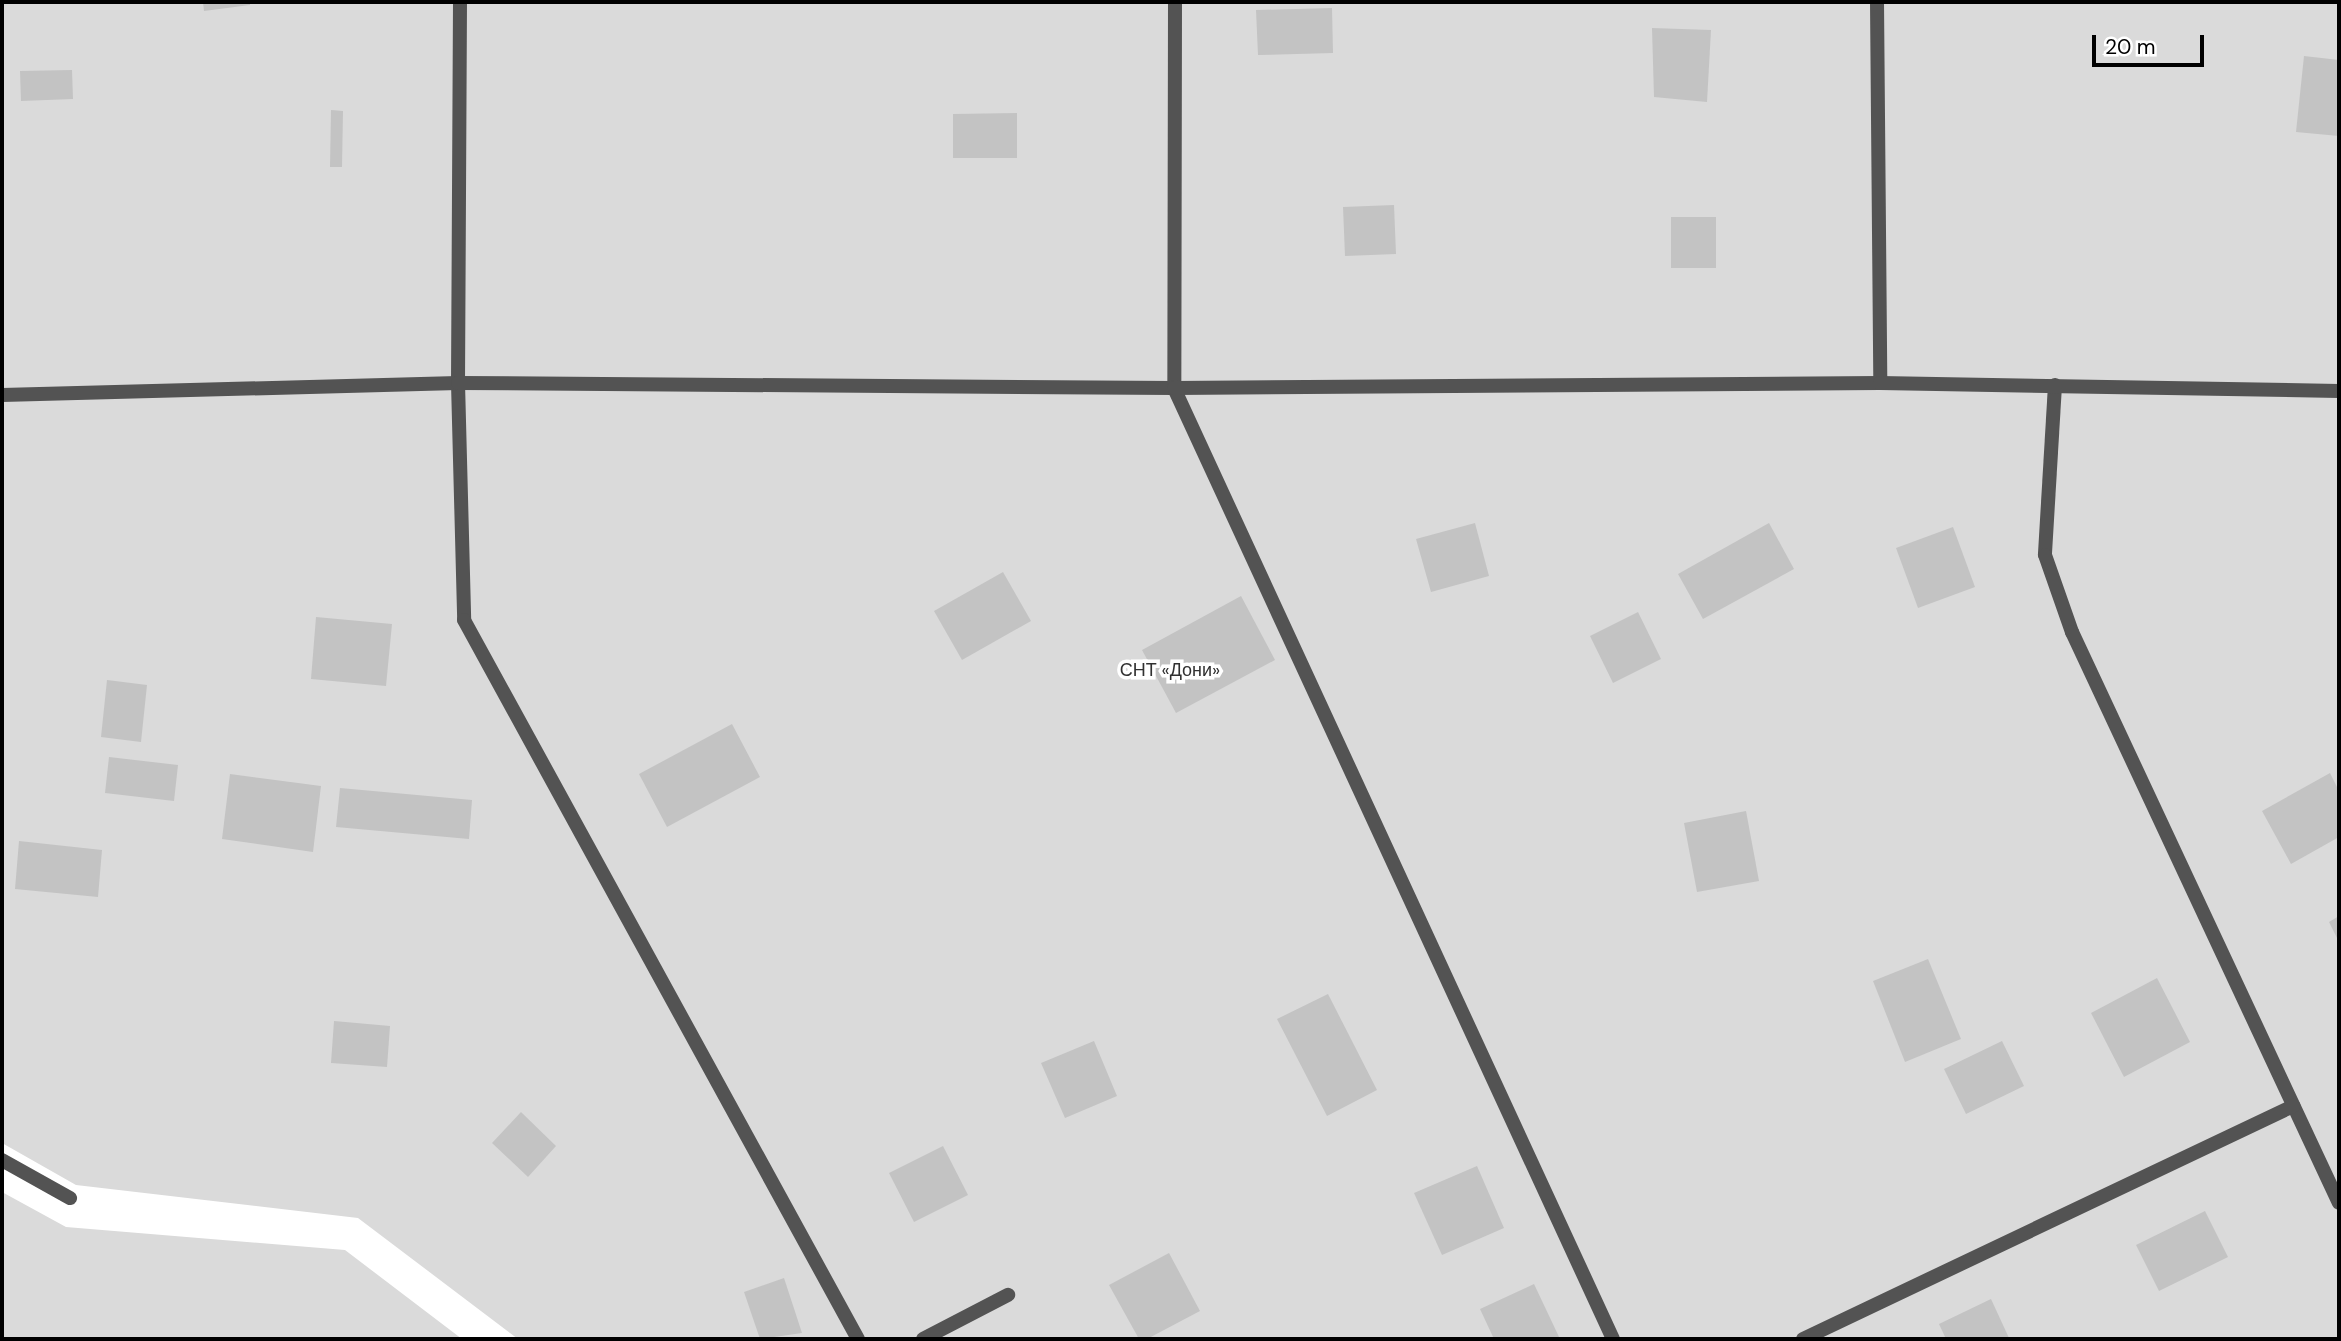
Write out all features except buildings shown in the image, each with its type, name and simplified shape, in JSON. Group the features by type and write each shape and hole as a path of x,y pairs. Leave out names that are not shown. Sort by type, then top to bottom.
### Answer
{"street":[{"path":"460,2 458,383 464,620 858,1339"},
{"path":"1175,2 1174,388 1613,1339"},
{"path":"1877,2 1880,383"},
{"path":"2,396 458,383 1174,388 1880,383 2339,391"},
{"path":"2055,385 2045,555 2072,632 2339,1203"},
{"path":"1803,1339 2293,1106"},
{"path":"2,1160 70,1198"},
{"path":"923,1339 1008,1295"}],"green space":[{"name":"СНТ «Дони»","path":"2,2 2339,2 2339,1339 518,1339 358,1218 76,1185 2,1143"},
{"path":"2,1192 66,1227 345,1250 462,1339 2,1339"}]}
